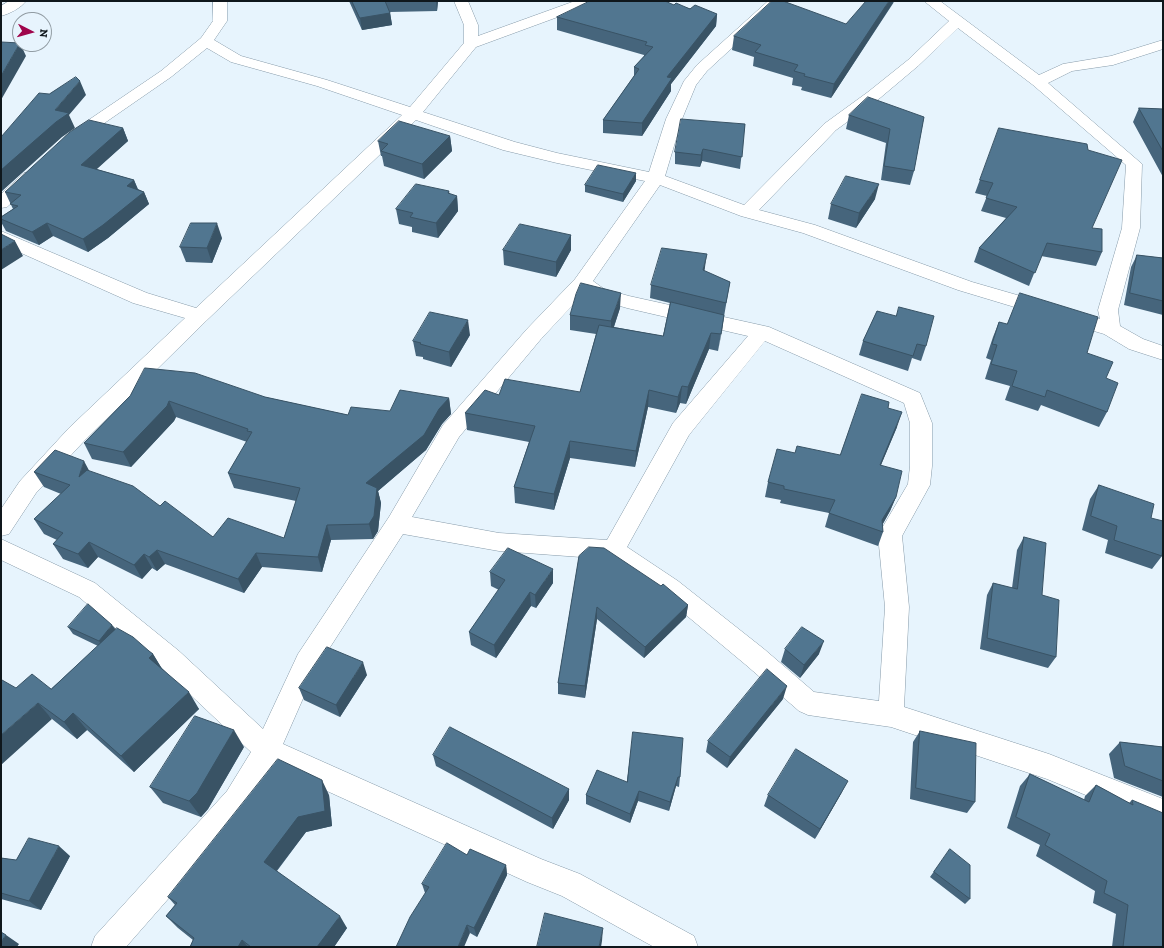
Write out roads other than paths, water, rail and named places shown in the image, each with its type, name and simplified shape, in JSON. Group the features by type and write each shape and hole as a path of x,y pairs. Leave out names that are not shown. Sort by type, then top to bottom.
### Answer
{"street":[{"path":"1,12 19,1"},
{"path":"58,151 69,141 166,74 206,41 220,21 220,1"},
{"path":"461,1 471,25 471,44"},
{"path":"1,527 28,487 77,434 199,316 413,114 471,44 588,1"},
{"path":"106,947 237,800 267,750 307,662 397,524 451,431 534,334 582,283 656,178 674,119 689,84 702,68 776,1"},
{"path":"931,1 1038,82 1134,164 1131,228 1108,310 1111,329"},
{"path":"747,212 830,128 913,63 957,21"},
{"path":"206,41 236,59 322,83 509,146 557,158 656,178 747,212 809,229 965,286 1111,329 1136,344 1163,353"},
{"path":"1038,82 1068,67 1114,60 1163,44"},
{"path":"1,203 41,167"},
{"path":"1,237 140,298 199,316"},
{"path":"582,283 597,293 626,302 762,332 913,398 920,423 921,466 919,485 890,534 898,607 891,715"},
{"path":"613,550 680,429 762,332"},
{"path":"397,524 499,542 613,550 670,588 755,657 808,703 891,715 1049,767 1163,813"},
{"path":"1,549 87,590 170,659 267,750 537,872 570,884 672,944"}]}
